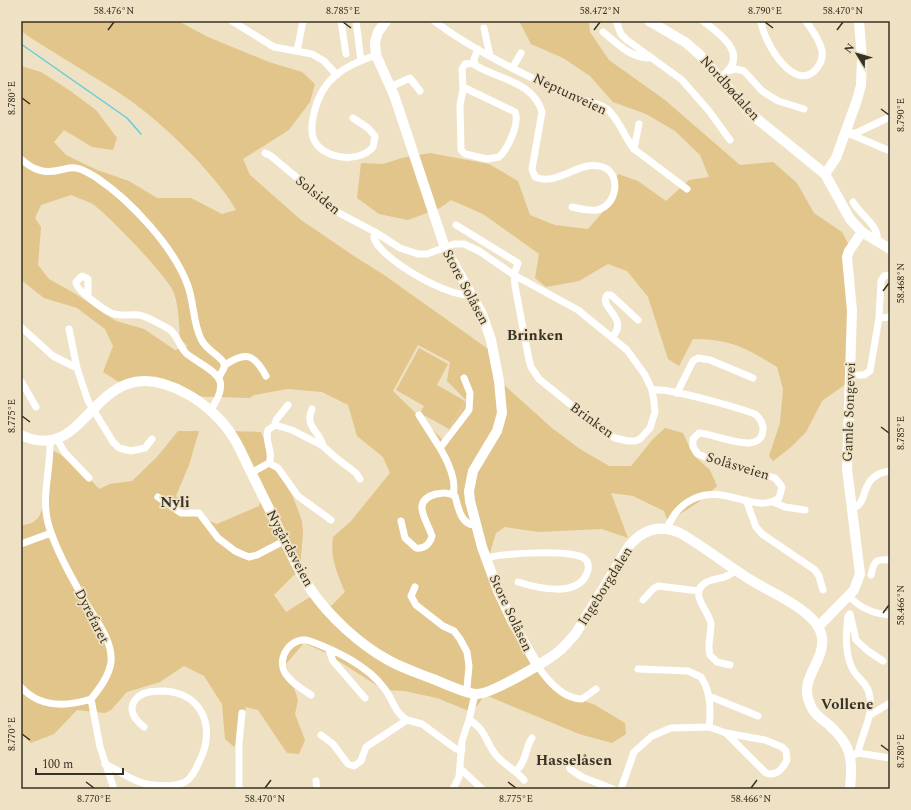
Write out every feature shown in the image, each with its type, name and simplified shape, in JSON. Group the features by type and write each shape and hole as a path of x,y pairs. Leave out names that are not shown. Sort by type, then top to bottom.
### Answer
{"main road":[{"name":"Store Solåsen","path":"386,21 378,32 374,42 376,55 390,86 426,187 445,248 487,326 491,340 499,381 502,413 497,431 473,471 470,481 470,501 476,525 504,605 536,665"},
{"name":"Nordbødalen","path":"649,21 693,48 721,78 751,114 825,174"},
{"path":"859,21 862,77 857,100 848,133 833,165 825,174 850,219 862,232 890,249"},
{"name":"Gamle Songevei","path":"818,627 857,586 860,574 846,450 852,310 847,257 849,251 862,232"},
{"name":"Nygårdsveien","path":"54,440 70,432 118,386 135,382 151,381 165,384 186,393 210,411 233,437 284,541 312,590 340,622 362,642 390,661 470,692"},
{"path":"21,435 36,441 54,440"},
{"path":"667,528 697,542 735,570 803,611 818,627 823,639 822,647 808,679 807,696 815,713 843,738 854,754 850,789"},
{"name":"Ingeborgdalen","path":"470,692 493,690 556,653 576,633 631,543 639,535 651,530 667,528"}],"street":[{"path":"232,21 274,47 312,54 324,61 337,75"},
{"path":"297,51 303,21"},
{"path":"341,21 346,54"},
{"path":"356,21 361,61"},
{"name":"Neptunveien","path":"434,21 452,34 490,56 572,97 606,108 616,118 634,150 687,189"},
{"path":"616,21 621,34 650,58 682,80 709,111 730,140"},
{"path":"703,21 732,47 733,54 729,71"},
{"path":"761,21 766,40 778,60 791,71 807,75 815,70 822,59 821,48 806,21"},
{"path":"484,28 490,56"},
{"path":"603,32 627,52 636,56 650,58"},
{"path":"474,63 478,49"},
{"path":"513,67 521,54"},
{"path":"354,118 368,128 375,136 373,147 364,154 350,157 336,156 323,150 313,139 311,125 319,96 325,85 337,75 361,61 376,55"},
{"path":"463,87 515,112 517,116 516,125 507,146 500,157 487,159 465,154 461,150 460,105 463,87 462,70 463,66 474,63"},
{"path":"474,63 480,68 527,90 539,105 542,112 532,169 535,177 546,180 551,179 585,166 603,167 611,174 615,192 612,200 607,205 596,210 572,207"},
{"path":"721,78 729,71 736,69 744,71 762,91 778,101 804,109"},
{"path":"390,86 410,78 420,92"},
{"path":"848,133 856,133 890,117"},
{"path":"634,150 640,124"},
{"path":"848,133 890,151"},
{"name":"Solsiden","path":"264,153 271,156 333,209 409,252 427,254 445,248"},
{"path":"21,159 36,170 43,172 73,167 81,169 108,186 135,210 173,255 189,289 200,338 206,347 221,359 225,365"},
{"path":"853,202 857,209 876,231 877,241"},
{"name":"Brinken","path":"445,248 454,244 464,244 479,251 514,275 563,300 612,336 627,350 637,363 652,390 655,412 653,420 640,439 628,441 615,438 601,430 539,379 531,367 514,275 518,265 517,261 456,225"},
{"path":"376,232 374,238 379,248 412,273 425,281 458,295 471,295"},
{"path":"850,375 864,375 870,371 879,318 881,281 884,276 890,275"},
{"path":"612,336 617,324 617,319 606,304 604,299 607,295 611,295 638,320"},
{"path":"88,296 110,313 116,315 140,315 174,334 185,352 219,377 222,389 210,411"},
{"path":"879,318 890,317"},
{"path":"21,327 53,356 77,368"},
{"path":"69,329 77,368 90,412 119,448 131,451 141,450 152,439"},
{"path":"219,377 225,365 238,357 248,356 253,358 261,365 266,376"},
{"path":"677,393 693,361 698,358 710,360 752,378"},
{"path":"440,448 469,410 470,393 464,378"},
{"path":"21,381 36,408"},
{"name":"Solåsveien","path":"652,390 660,389 677,393 750,412 759,417 762,423 762,432 758,439 751,443 746,444 713,434 699,433 693,439 693,447 698,454 705,457 775,478 780,482 782,491 779,498 773,502"},
{"path":"251,473 269,463 270,456 266,435 268,430 275,425 276,420 288,405"},
{"path":"312,409 309,416 309,421 323,446"},
{"path":"419,415 440,448 451,474 454,485 453,495 464,521 471,526 476,525"},
{"path":"275,425 292,430 323,446 333,456 356,473 360,479"},
{"path":"54,440 89,478"},
{"name":"Dyrefaret","path":"54,440 46,509 51,533 74,580 103,631 110,651 109,669 104,681 91,699"},
{"path":"269,463 278,468 298,496 331,520"},
{"path":"852,508 856,508 861,503 869,480 875,474 890,471"},
{"path":"401,521 408,542 416,548 424,547 428,544 432,536 422,511 422,503 429,496 448,493 453,495"},
{"name":"Solåsveien","path":"667,528 673,515 679,508 698,496 715,493 759,503 773,502 786,507 805,510"},
{"path":"158,497 181,513 199,514 218,538 235,551 249,557 257,555 284,541"},
{"path":"746,500 756,527 762,534 815,570 819,576 823,590"},
{"path":"21,544 51,533"},
{"path":"487,558 518,554 576,554 587,561 588,571 586,577 577,585 569,588 550,589 518,582"},
{"path":"871,575 873,564 875,562 890,560"},
{"path":"730,665 717,662 710,655 710,621 700,602 699,591 705,583 728,576 735,570"},
{"path":"643,600 653,589 658,586 699,591"},
{"path":"415,587 411,596 416,606 443,626 454,630 467,652 470,692 469,720 462,741 459,777 453,789"},
{"path":"849,596 862,608 880,614 890,615"},
{"path":"883,661 868,651 856,640 851,615 848,614 846,645 852,669 865,684 869,692 870,715 854,754 890,758"},
{"path":"311,696 291,681 283,667 284,656 290,645 301,640 311,642 347,658 372,675 385,689 400,715 407,720 422,724 456,749 462,750"},
{"path":"329,650 333,661 365,698"},
{"path":"536,665 562,693 568,697 582,699 596,690"},
{"path":"638,669 692,672 703,680 709,696 711,710 709,727"},
{"path":"21,687 38,700 55,705 75,703 91,699 100,748 114,789"},
{"path":"105,764 136,781 148,784 182,784 190,778 202,757 207,735 204,717 198,707 184,696 173,692 147,692 139,696 132,710 134,718 144,727"},
{"path":"709,696 758,716"},
{"path":"870,715 890,703"},
{"path":"239,789 239,743 242,713"},
{"path":"321,735 333,744 343,759 350,766 357,765 361,761 366,747 407,720"},
{"path":"469,720 482,730 495,754 516,771 524,780"},
{"path":"621,789 624,784 632,757 652,736 672,728 709,727 726,733 765,740 777,744 786,751 787,760 775,774 766,773 726,733"},
{"path":"516,771 522,764 528,744 532,738"},
{"path":"568,760 570,769 575,773 613,789"},
{"path":"460,768 482,789"}],"shaded area":[{"path":"21,21 178,21 208,37 269,62 302,72 315,84 310,102 289,130 243,159 250,175 301,220 384,275 491,351 502,383 552,428 580,449 609,466 631,466 653,439 665,428 683,433 693,455 710,470 717,486 700,501 668,522 664,511 633,496 611,493 628,538 602,529 539,532 505,527 496,533 486,566 513,629 554,683 574,697 595,705 625,723 626,734 612,743 579,734 485,695 477,706 469,711 437,698 404,691 384,690 326,653 304,643 286,664 298,700 295,714 305,740 299,754 287,753 258,710 246,707 239,740 234,747 225,739 222,704 204,676 184,666 160,682 127,692 111,710 105,713 77,710 54,734 31,743 21,734 21,525 32,522 38,518 41,513 49,475 52,450 76,463 99,489 110,484 132,481 157,457 178,431 199,431 189,465 176,496 195,516 217,524 259,506 262,498 229,431 261,432 275,467 293,497 302,521 303,533 300,569 274,595 286,612 315,594 331,606 345,592 333,559 333,537 351,521 390,473 383,457 357,436 348,405 322,392 288,389 254,395 250,398 182,396 154,384 122,384 103,372 113,346 105,329 77,308 44,298 21,280 21,66 41,72 96,110 117,138 113,150 92,147 64,130 54,142 66,155 97,170 129,181 157,198 191,198 222,214 236,210 214,179 199,162 149,115 131,101 21,31","holes":["71,195 91,203 99,209 136,246 161,274 176,298 180,339 188,346 175,350 144,329 116,321 74,293 49,279 38,265 41,227 35,218 41,205","418,345 450,362 447,381 466,400 443,440 393,391"]},
{"path":"519,21 589,21 590,32 609,60 665,100 740,165 773,162 797,183 814,213 842,232 849,245 850,381 822,401 806,432 790,448 773,461 769,456 780,423 783,389 777,367 738,346 706,339 693,339 679,366 668,359 648,297 627,271 608,264 579,281 546,287 535,278 539,254 483,214 451,200 440,208 408,220 379,214 357,198 361,163 383,164 402,158 430,153 489,164 518,181 530,215 555,225 588,229 608,206 618,174 638,181 666,201 689,180 709,177 700,155 675,131 646,114 613,102 590,76 563,58 531,44"},
{"path":"419,348 448,364 437,385 465,401 449,429 420,413 424,406 396,390"}],"waterway":[{"path":"21,44 127,118 141,134"}],"district":[{"name":"Brinken","path":"535,335"},
{"name":"Nyli","path":"175,502"},
{"name":"Vollene","path":"847,704"},
{"name":"Hasselåsen","path":"574,760"}]}
